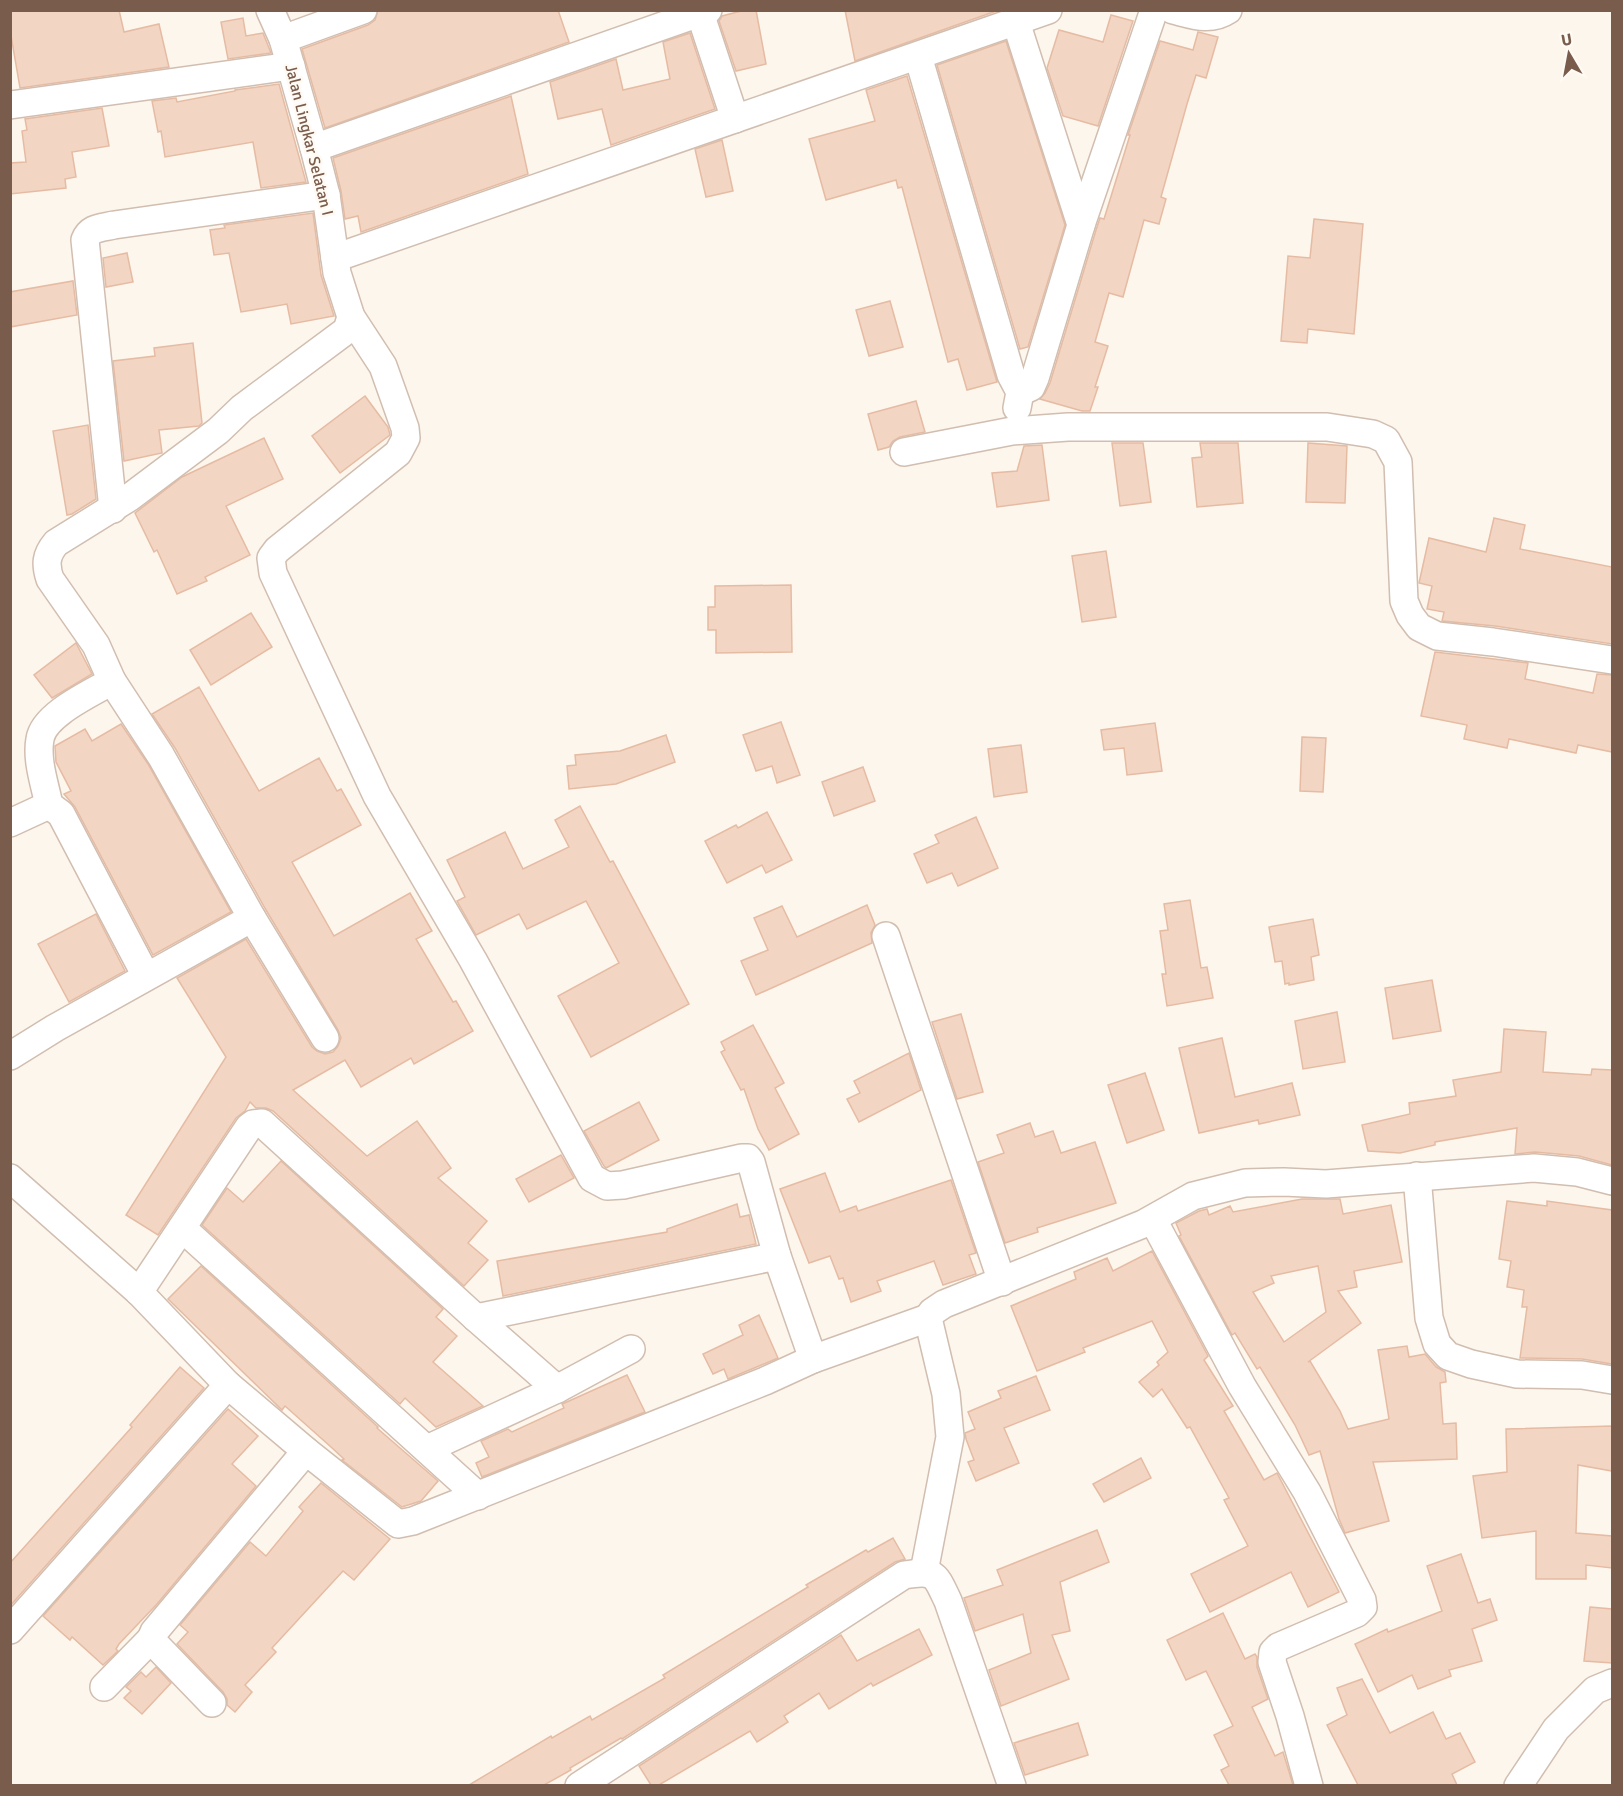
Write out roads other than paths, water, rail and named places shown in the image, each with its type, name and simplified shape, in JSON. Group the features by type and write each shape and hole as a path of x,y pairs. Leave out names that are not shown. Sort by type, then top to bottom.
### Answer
{"street":[{"name":"Jalan Lingkar Selatan I","path":"270,10 283,39 314,148 326,195 336,265 351,317 383,366 405,428 406,438 398,453 277,550 271,558 273,573 377,796 473,960 592,1178 607,1186 622,1185 747,1158 752,1162 777,1256"},
{"path":"283,39 363,10"},
{"path":"336,265 735,119 1048,10"},
{"path":"1020,392 1031,387 1035,378 1082,225 1154,10"},
{"path":"1173,10 1195,16 1215,17 1228,10"},
{"path":"314,148 702,12 735,119"},
{"path":"1016,22 1082,225"},
{"path":"918,56 1011,375 1020,392 1012,431"},
{"path":"10,105 291,66"},
{"path":"113,509 85,240 87,234 94,229 114,225 326,195"},
{"path":"325,1038 252,918 161,756 112,681 96,645 50,579 46,568 48,552 56,543 113,509 218,432 242,408 347,330 351,317"},
{"path":"904,452 1012,431 1068,427 1327,426 1373,434 1386,441 1398,462 1404,602 1419,627 1437,636 1612,660"},
{"path":"112,681 58,713 47,724 40,737 39,753 49,805 62,814 146,976"},
{"path":"10,823 49,805"},
{"path":"10,1056 146,976 252,918"},
{"path":"886,936 1002,1282"},
{"path":"139,1292 249,1127 262,1123 557,1389"},
{"path":"10,1178 139,1292 228,1385 398,1524 413,1521 478,1496 765,1381 813,1359 928,1318 932,1312 944,1304 1153,1220 1193,1196 1245,1183 1326,1184 1534,1168 1577,1172 1612,1181"},
{"path":"1417,1176 1429,1318 1437,1344 1448,1356 1471,1364 1518,1374 1582,1375 1612,1380"},
{"path":"1153,1220 1242,1386 1307,1492 1362,1600 1363,1607 1357,1613 1278,1647 1273,1652 1272,1662 1309,1785"},
{"path":"182,1228 478,1496"},
{"path":"476,1318 777,1256 813,1359"},
{"path":"924,1572 950,1437 946,1394 928,1318"},
{"path":"427,1449 557,1389 631,1349"},
{"path":"10,1630 228,1385"},
{"path":"104,1687 151,1639 154,1632 306,1451"},
{"path":"579,1785 904,1575 924,1572 937,1579 948,1601 1012,1785"},
{"path":"151,1639 212,1703"},
{"path":"1518,1785 1556,1729 1595,1690 1612,1683"}]}
